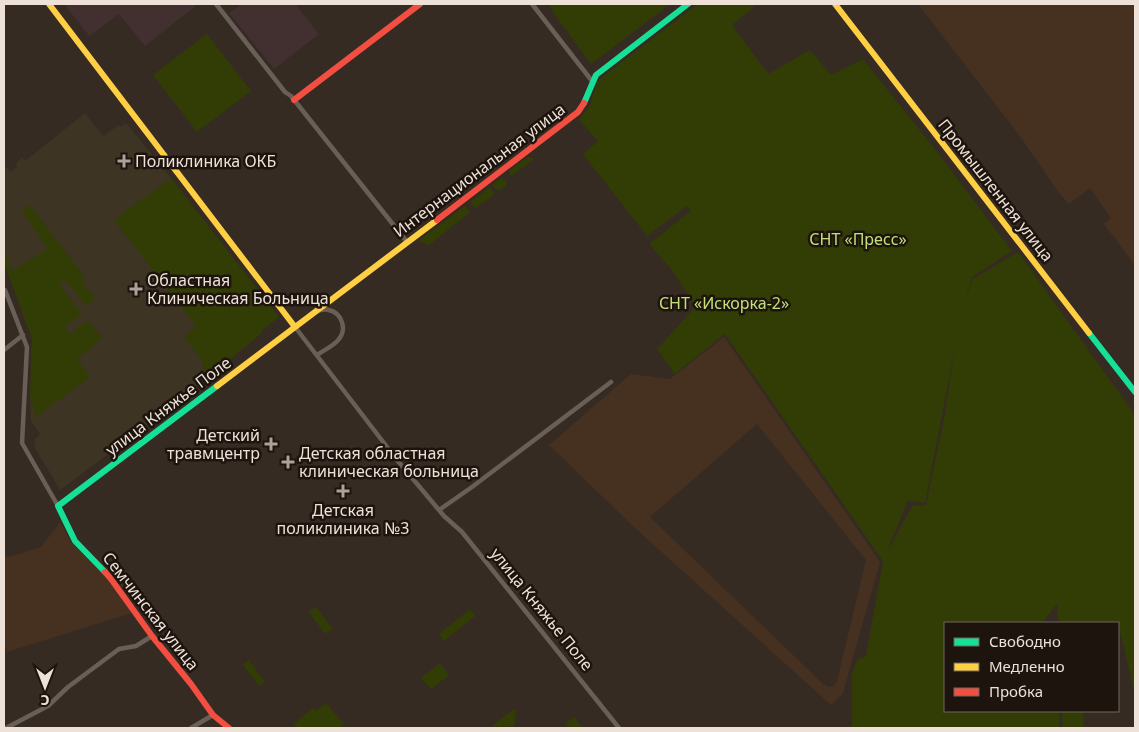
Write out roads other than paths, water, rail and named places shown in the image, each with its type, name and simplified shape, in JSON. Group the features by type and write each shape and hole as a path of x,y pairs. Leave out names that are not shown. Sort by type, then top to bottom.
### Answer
{"street":[{"path":"49,4 397,460 439,510 611,382"},
{"path":"216,4 407,242"},
{"path":"294,100 420,4"},
{"path":"532,4 592,81"},
{"name":"Интернациональная улица","path":"295,327 578,112 584,104 592,81 598,73 688,4"},
{"name":"Промышленная улица","path":"835,4 1135,392"},
{"path":"4,291 27,347 22,443 58,506"},
{"path":"333,312 334,298"},
{"path":"316,311 325,310 333,312 340,317 342,322 341,337 317,356"},
{"name":"улица Княжье Поле","path":"58,506 295,327"},
{"path":"4,350 23,335"},
{"name":"Семчинская улица","path":"58,506 75,541 111,578 152,636 213,714 229,728"},
{"name":"улица Княжье Поле","path":"439,510 462,532 619,728"},
{"path":"6,728 48,706 68,687 119,649 136,646 152,636"},
{"path":"191,728 213,714"}],"place":[{"name":"Поликлиника ОКБ","path":"124,161"},
{"name":"Областная Клиническая Больница","path":"136,289"},
{"name":"Детский травмцентр","path":"271,444"},
{"name":"Детская областная клиническая больница","path":"288,462"},
{"name":"Детская поликлиника №3","path":"343,491"}],"park label":[{"name":"СНТ «Пресс»","path":"858,239"},
{"name":"СНТ «Искорка-2»","path":"724,303"}]}
